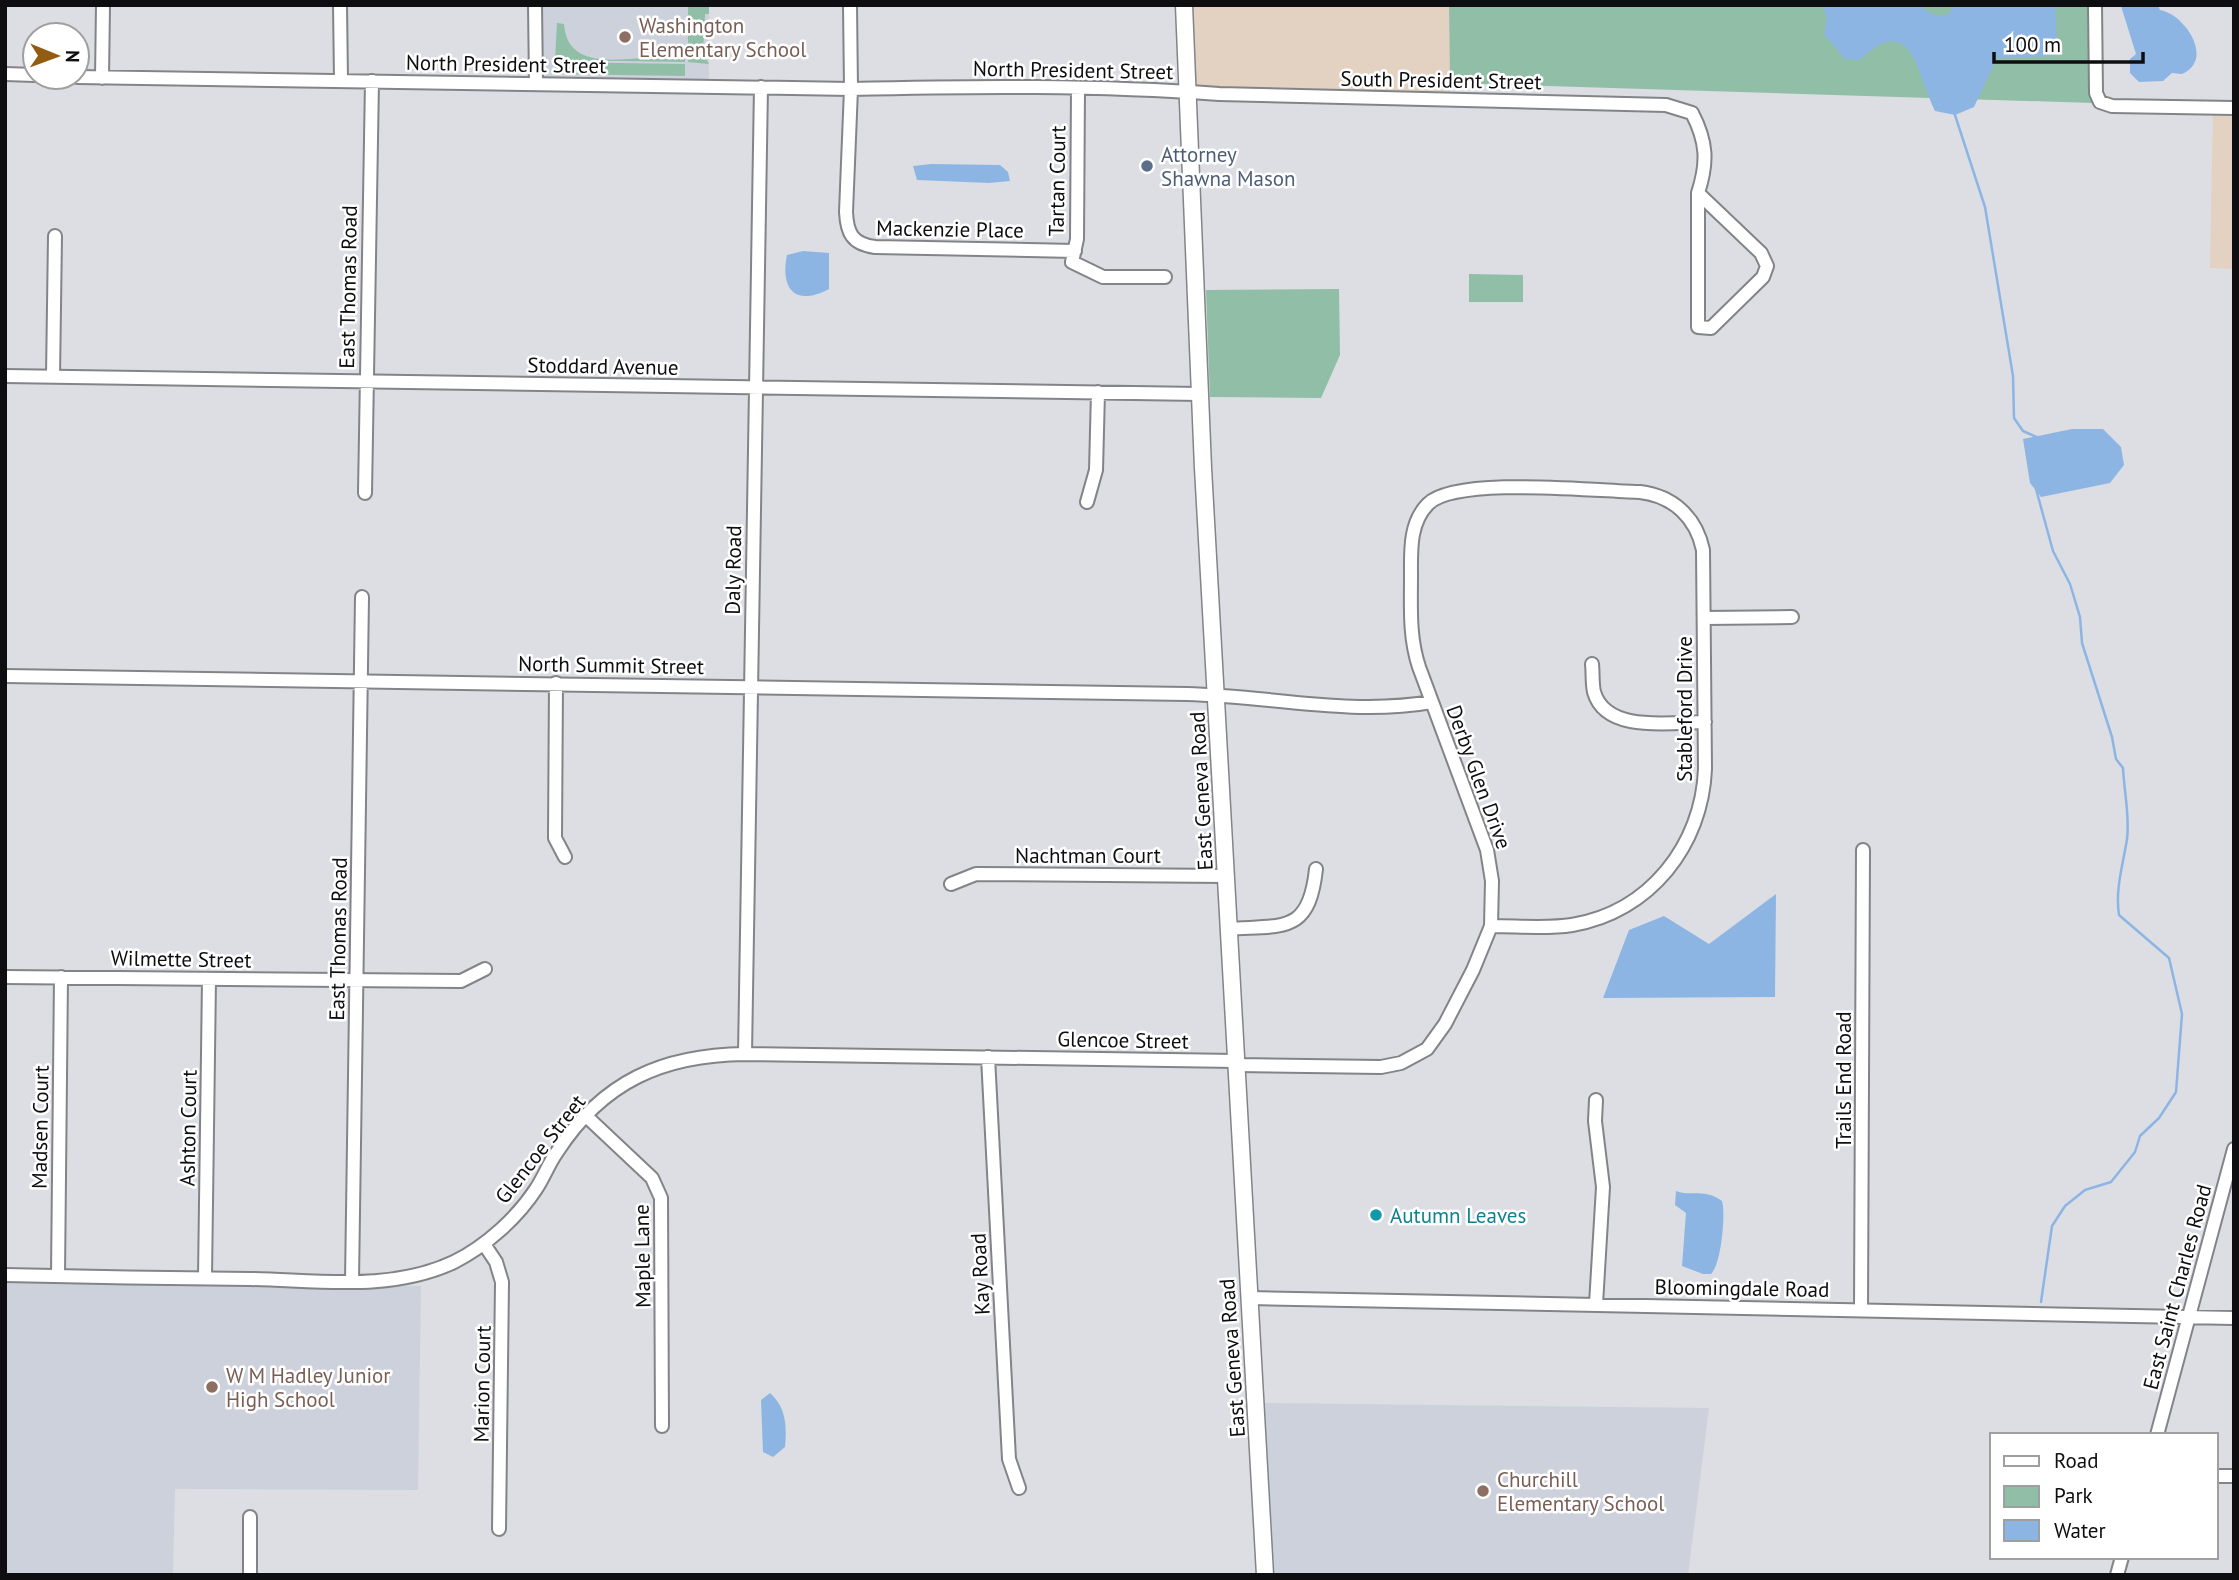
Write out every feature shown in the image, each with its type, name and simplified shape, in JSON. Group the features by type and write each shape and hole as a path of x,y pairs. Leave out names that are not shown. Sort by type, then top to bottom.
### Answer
{"main road":[{"name":"East Geneva Road","path":"1184,5 1199,394 1265,1575"}],"street":[{"path":"102,78 103,5"},
{"path":"340,5 341,80"},
{"path":"536,5 536,82"},
{"name":"Mackenzie Place","path":"850,5 851,89 847,231 861,246 1074,251"},
{"path":"2095,5 2096,93 2100,102 2112,106 2234,108"},
{"name":"North President Street","path":"91,78 536,82 851,89 1078,88 1187,92"},
{"name":"East Thomas Road","path":"365,493 372,81"},
{"name":"Daly Road","path":"745,1054 761,88"},
{"name":"Tartan Court","path":"1078,88 1077,239 1072,262 1103,276 1165,277"},
{"name":"South President Street","path":"1187,92 1665,105 1692,113 1704,136 1707,154 1699,193"},
{"path":"1699,193 1761,253 1767,266 1763,277 1711,328 1698,327 1699,193"},
{"path":"53,377 55,236"},
{"name":"Stoddard Avenue","path":"5,376 1199,394"},
{"path":"1087,502 1096,470 1097,393"},
{"name":"Derby Glen Drive","path":"1427,1049 1445,1024 1468,981 1491,926 1492,881 1487,850 1415,654 1411,626 1413,533 1425,508 1450,492 1477,488 1654,495"},
{"name":"Stableford Drive","path":"1491,926 1555,927 1585,922 1619,909 1657,883 1686,844 1699,813 1704,782 1704,559 1699,535 1684,510 1654,495"},
{"name":"East Thomas Road","path":"352,1282 362,597"},
{"path":"1704,618 1792,617"},
{"path":"1592,664 1595,693 1617,717 1634,722 1705,722"},
{"name":"North Summit Street","path":"5,676 1216,695 1333,707 1385,708 1432,702"},
{"path":"556,683 555,838 565,857"},
{"name":"Trails End Road","path":"1861,1310 1863,850"},
{"path":"1229,929 1284,925 1301,916 1313,897 1316,869"},
{"name":"Nachtman Court","path":"951,884 976,874 1226,876"},
{"name":"Wilmette Street","path":"5,977 461,981 485,969"},
{"name":"Madsen Court","path":"58,1276 61,977"},
{"name":"Ashton Court","path":"205,1278 209,979"},
{"name":"Glencoe Street","path":"5,1275 352,1282 420,1275 455,1261 484,1244 525,1205 556,1152 586,1115 615,1089 656,1067 704,1055 988,1057 1381,1067 1401,1063 1427,1049"},
{"name":"Kay Road","path":"988,1057 1009,1459 1019,1488"},
{"path":"1596,1100 1595,1121 1603,1187 1597,1304"},
{"name":"Maple Lane","path":"586,1115 652,1178 661,1198 662,1426"},
{"name":"East Saint Charles Road","path":"2158,1433 2234,1149"},
{"name":"Marion Court","path":"484,1244 496,1262 502,1283 499,1529"},
{"name":"Bloomingdale Road","path":"1250,1298 2234,1318"},
{"path":"250,1517 250,1575"}],"shaded area":[{"name":"Washington Elementary School","path":"541,5 709,5 709,83 542,77"},
{"path":"1191,5 1449,5 1450,95 1192,89"},
{"path":"2213,112 2234,113 2234,269 2210,268"},
{"name":"W M Hadley Junior High School","path":"5,1280 421,1286 418,1490 175,1489 173,1575 5,1575"},
{"name":"Churchill Elementary School","path":"1262,1403 1709,1408 1688,1575 1272,1575"}],"green space":[{"path":"688,5 709,5 709,14 705,14 703,54 709,64 688,62"},
{"path":"1449,5 2092,5 2093,103 1450,83"},
{"path":"557,23 564,24 567,39 575,50 586,56 613,60 657,57 663,51 685,50 685,62 555,60"},
{"path":"555,62 685,64 685,76 555,74"},
{"path":"1469,274 1523,275 1523,302 1469,302"},
{"path":"1339,289 1340,355 1321,398 1210,397 1206,290"}],"water":[{"path":"1822,5 1920,5 1930,13 1941,16 1949,14 1954,5 2055,5 2057,43 2051,56 1997,58 1974,107 1955,115 1935,111 1917,66 1902,44 1891,41 1877,46 1860,60 1845,59 1824,34 1827,18"},
{"path":"2158,5 2160,10 2169,13 2187,28 2193,38 2196,59 2192,67 2182,74 2172,73 2163,81 2139,82 2130,73 2130,59 2136,54 2121,6"},
{"path":"1000,165 1008,172 1010,181 989,183 917,180 913,166"},
{"path":"803,251 829,253 829,289 807,296 793,292 788,285 785,267 787,255"},
{"path":"2072,429 2103,429 2121,447 2124,465 2110,483 2041,497 2030,483 2023,439"},
{"path":"1776,894 1775,997 1603,998 1629,930 1664,916 1709,944"},
{"path":"1676,1191 1709,1195 1722,1201 1722,1239 1715,1269 1711,1274 1703,1274 1682,1266 1686,1213 1675,1205"},
{"path":"770,1393 782,1411 786,1432 785,1447 773,1457 763,1452 761,1400"}],"waterway":[{"path":"1955,115 1985,207 2013,376 2014,418 2023,431 2041,439"},
{"path":"2036,489 2053,551 2070,584 2080,617 2082,643 2112,737 2116,759 2123,768 2128,831 2119,886 2119,915 2169,958 2182,1014 2176,1092 2159,1118 2140,1136 2135,1152 2111,1182 2085,1190 2065,1206 2052,1226 2041,1302"}],"place":[{"name":"Washington Elementary School","path":"625,37"},
{"name":"Attorney Shawna Mason","path":"1147,166"},
{"name":"Autumn Leaves","path":"1376,1215"},
{"name":"W M Hadley Junior High School","path":"212,1387"},
{"name":"Churchill Elementary School","path":"1483,1491"}]}
